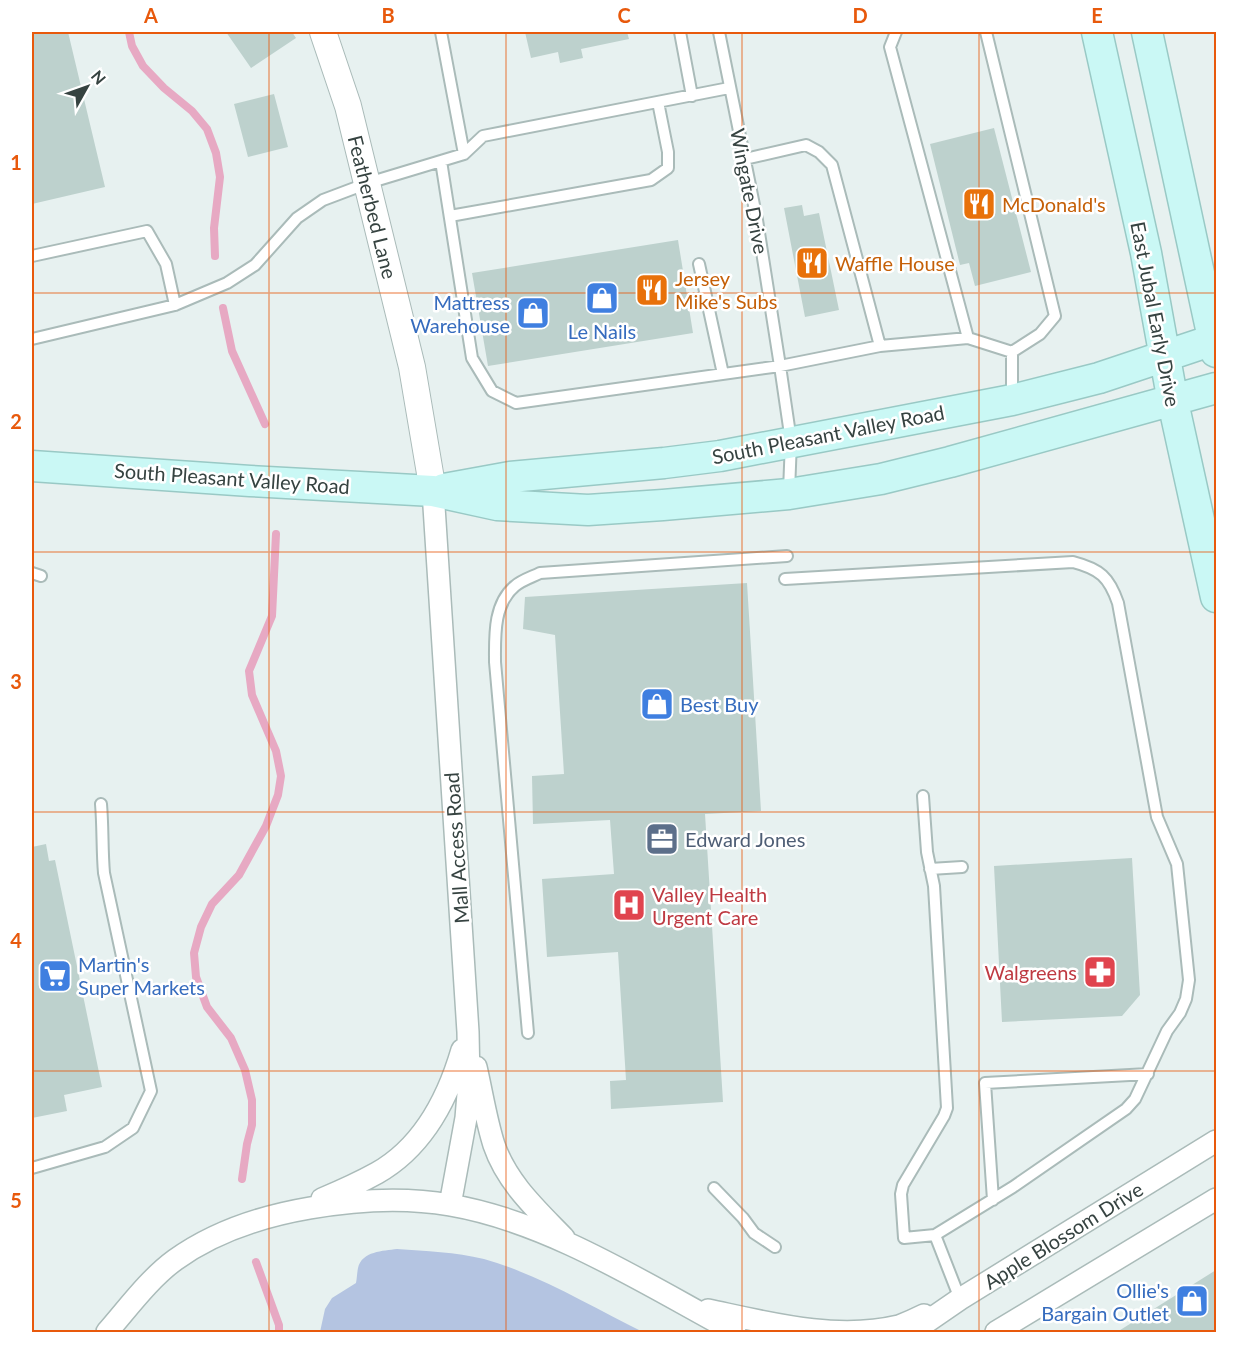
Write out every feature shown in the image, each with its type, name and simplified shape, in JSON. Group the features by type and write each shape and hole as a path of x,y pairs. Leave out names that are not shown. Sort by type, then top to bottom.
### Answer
{"main road":[{"name":"East Jubal Early Drive","path":"1096,32 1146,253 1173,402 1216,597"},
{"path":"1147,32 1216,343"},
{"name":"South Pleasant Valley Road","path":"433,491 510,477 720,456 1012,400 1099,378 1164,355 1216,343"},
{"name":"South Pleasant Valley Road","path":"32,466 433,491 497,505 588,510 789,494 882,479 1173,402 1216,388"}],"street":[{"name":"Featherbed Lane","path":"323,32 348,106 368,183 412,367 433,491"},
{"name":"Mall Access Road","path":"433,491 436,575 468,1032 469,1082 466,1118 450,1205"},
{"path":"293,1211 370,1177 407,1150 424,1131 444,1099 468,1032"},
{"path":"468,1032 495,1146 504,1167 531,1204 573,1246"},
{"name":"Apple Blossom Drive","path":"912,1332 960,1299 1216,1141"},
{"path":"996,1332 1216,1199"},
{"path":"107,1332 160,1273 199,1245 250,1222 293,1211 337,1203 376,1201 450,1205 527,1227 573,1246 735,1332"},
{"path":"684,1305 774,1324 838,1331 870,1331 901,1325 960,1299"},
{"path":"95,1332 132,1303"},
{"path":"113,1332 132,1303"},
{"path":"684,1305 715,1332"}],"lane":[{"path":"441,32 464,154"},
{"path":"680,32 692,96"},
{"name":"Wingate Drive","path":"719,32 745,159 780,366 790,441 789,494"},
{"path":"896,32 890,47 968,338"},
{"path":"986,32 1055,316 1040,334 1012,352"},
{"path":"32,339 175,304 227,282 255,265 285,231 323,200 368,183 464,154 483,136 729,88"},
{"path":"450,216 651,180 668,168 668,152 658,102"},
{"path":"745,159 806,145 819,152 832,165 880,346"},
{"path":"441,161 472,358 492,391 516,403 780,366 880,346 968,338 1012,352"},
{"path":"32,256 147,231 166,264 175,304"},
{"path":"699,264 723,374"},
{"path":"1012,352 1012,400"},
{"path":"528,1033 495,662 495,633 499,613 506,597 514,586 540,573 786,556"},
{"path":"785,579 1073,562 1097,571 1107,579 1118,603 1157,817 1177,864 1189,980 1186,999 1167,1031 1135,1099 1126,1109 993,1200 935,1235 904,1238 901,1194 903,1185 947,1108 934,886 927,852 923,796"},
{"path":"32,1168 105,1147 133,1128 152,1091 104,873 101,804"},
{"path":"930,869 963,867"},
{"path":"993,1200 985,1083 1148,1074"},
{"path":"714,1188 754,1233 774,1247"},
{"path":"935,1235 960,1299"}],"shaded area":[{"path":"397,1249 462,1255 505,1266 565,1292 643,1332 320,1332 325,1309 332,1298 356,1283 360,1262 368,1255"}],"building":[{"path":"32,32 68,32 105,187 32,204"},
{"path":"226,32 292,32 296,38 251,68"},
{"path":"525,32 627,32 629,39 581,49 583,58 560,63 558,52 531,58"},
{"path":"274,94 288,147 248,157 234,104"},
{"name":"McDonald's","path":"994,128 1031,272 975,286 969,263 960,265 930,144"},
{"name":"Waffle House","path":"802,205 804,216 819,213 839,310 805,317 784,208"},
{"path":"678,240 693,333 488,366 472,273"},
{"path":"747,583 761,811 705,814 723,1102 611,1109 610,1081 626,1080 618,952 547,957 542,879 614,874 610,820 533,824 532,776 564,774 555,635 523,629 525,597"},
{"name":"Martin's Super Markets","path":"46,844 49,861 55,860 102,1087 64,1095 67,1111 32,1118 32,847"},
{"name":"Walgreens","path":"1132,858 1140,995 1122,1016 1002,1022 994,866"},
{"name":"Ollie's Bargain Outlet","path":"1216,1270 1216,1332 1117,1332"}],"waterway":[{"path":"129,32 132,46 143,66 164,88 192,111 207,129 216,153 220,177 214,228 215,256"},
{"path":"223,308 232,351 265,424"},
{"path":"242,1179 252,1125 252,1100 245,1070 231,1038 207,1007 196,977 194,953 201,927 212,904 239,875 266,826 278,795 281,776 276,751 252,695 249,671 272,616 276,534"},
{"path":"256,1262 279,1325 279,1332"}],"place":[{"name":"McDonald's","path":"979,204"},
{"name":"Waffle House","path":"812,263"},
{"name":"Jersey Mike's Subs","path":"652,290"},
{"name":"Le Nails","path":"602,298"},
{"name":"Mattress Warehouse","path":"533,313"},
{"name":"Best Buy","path":"657,704"},
{"name":"Edward Jones","path":"662,839"},
{"name":"Valley Health Urgent Care","path":"629,905"},
{"name":"Walgreens","path":"1100,972"},
{"name":"Martin's Super Markets","path":"55,976"},
{"name":"Ollie's Bargain Outlet","path":"1192,1301"}]}
